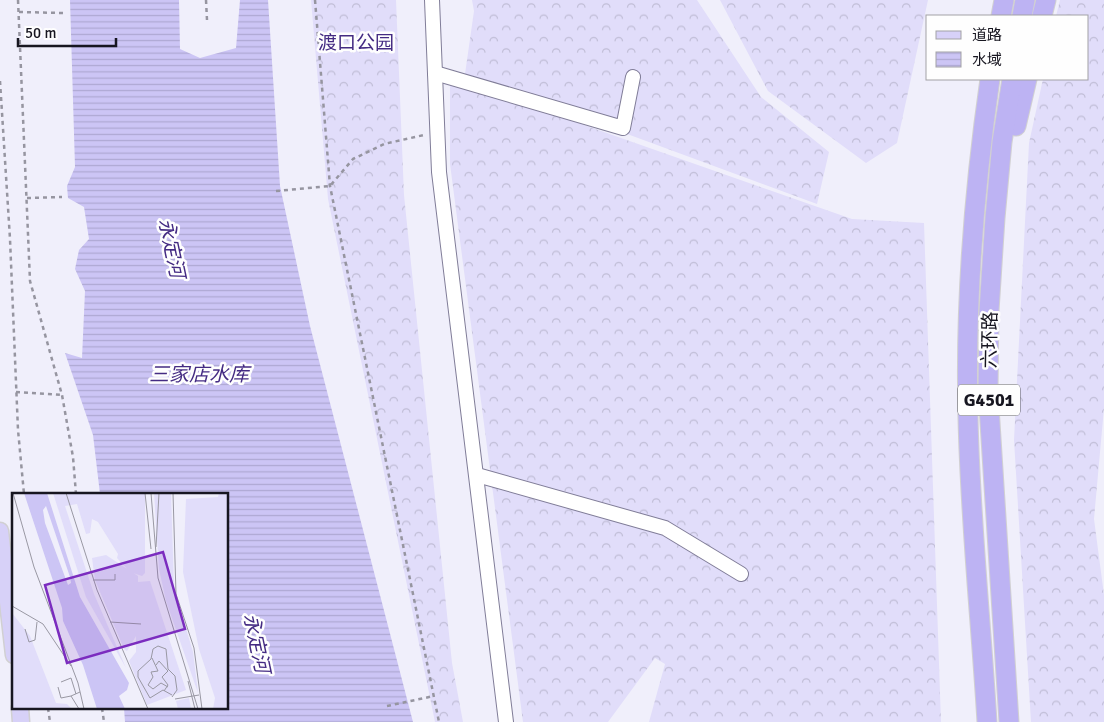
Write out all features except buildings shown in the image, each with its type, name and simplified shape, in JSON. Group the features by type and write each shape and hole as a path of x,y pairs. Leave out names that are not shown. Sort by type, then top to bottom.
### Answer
{"highway":[{"path":"1001,15 1004,0"},
{"path":"1022,15 1025,0"},
{"path":"1042,15 1046,0"},
{"name":"六环路","path":"987,722 968,417 973,230 980,145 990,80"},
{"name":"六环路","path":"1009,722 988,391 989,310 995,218 1002,142 1012,80"},
{"path":"995,218 1027,80"}],"main road":[{"path":"0,531 12,637"}],"street":[{"path":"432,0 439,172 506,722"},
{"path":"435,73 623,128 634,77"},
{"path":"477,475 665,528 741,574"}],"path":[{"path":"18,0 30,281 62,395 73,457 76,493"},
{"path":"206,0 207,20"},
{"path":"315,0 330,186 439,722"},
{"path":"19,12 63,13"},
{"path":"0,81 10,239 16,392 24,493"},
{"path":"276,191 330,186 353,159 384,144 438,134"},
{"path":"27,198 62,197"},
{"path":"16,392 62,395"},
{"path":"387,706 434,696"}],"green space":[{"name":"渡口公园","path":"311,0 396,0 404,195 452,663 463,722 435,722 328,199"},
{"path":"472,0 697,0 761,97 829,152 817,204 465,74 474,11"},
{"path":"720,0 928,0 897,143 866,163 768,91"},
{"path":"1060,0 1104,0 1104,408 1094,519 1104,595 1104,722 1031,722 1014,440 1029,143 1043,80 1089,80 1089,15 1056,15"},
{"path":"450,78 852,219 924,223 941,722 649,722 665,664 655,658 608,722 523,722 450,164"}],"water":[{"name":"三家店水库","path":"70,0 179,0 180,49 200,58 236,48 240,0 268,0 280,186 310,326 413,722 125,722 124,710 229,710 229,493 100,493 93,435 65,353 82,358 85,291 75,269 79,250 89,239 84,207 68,198 67,186 75,167"}],"water label":[{"name":"永定河","path":"172,248"},
{"name":"永定河","path":"257,643"}]}
